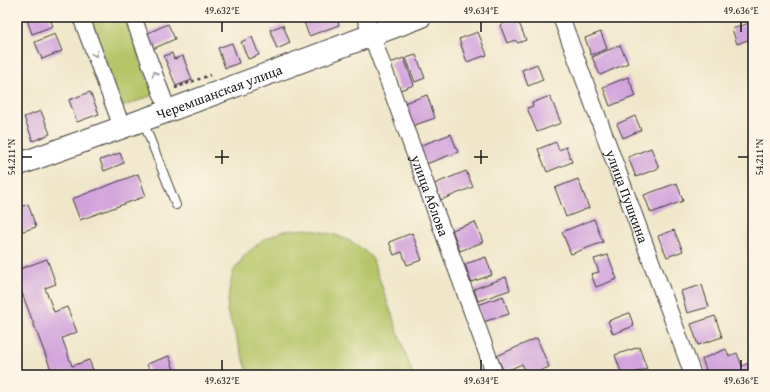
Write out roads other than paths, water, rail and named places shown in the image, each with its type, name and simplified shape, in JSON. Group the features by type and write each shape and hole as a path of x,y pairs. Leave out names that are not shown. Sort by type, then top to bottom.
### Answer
{"main road":[{"name":"Черемшанская улица","path":"17,165 168,111 368,26 420,17"}],"street":[{"path":"81,17 122,127"},
{"path":"133,17 168,111"},
{"name":"улица Пушкина","path":"561,17 693,375"},
{"name":"улица Аблова","path":"368,26 495,375"}],"lane":[{"path":"143,120 176,205"}]}
